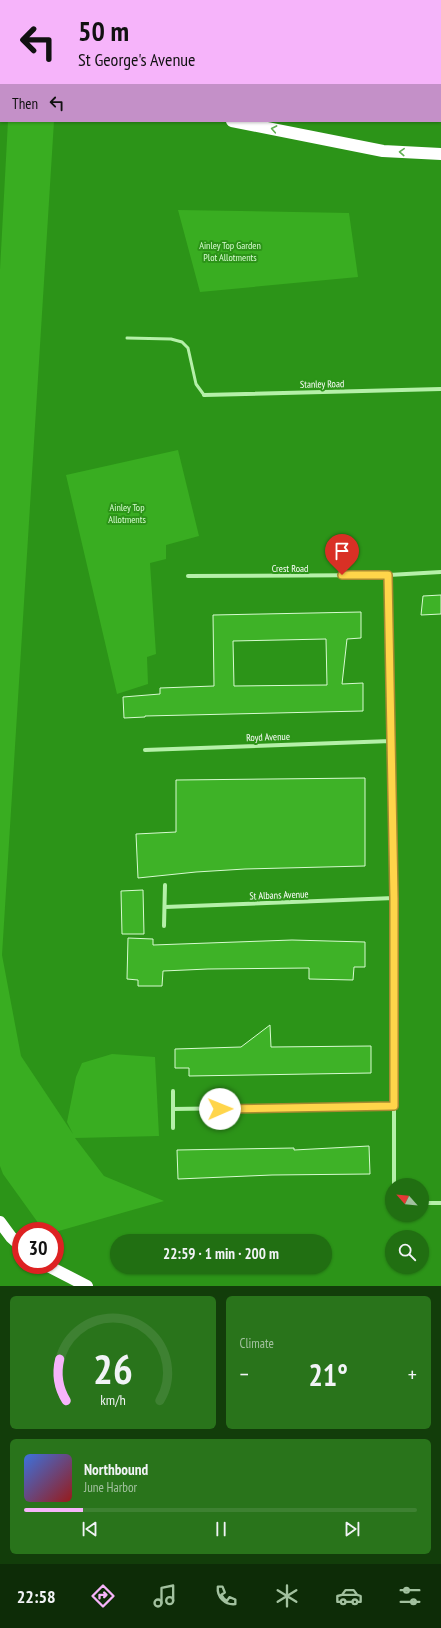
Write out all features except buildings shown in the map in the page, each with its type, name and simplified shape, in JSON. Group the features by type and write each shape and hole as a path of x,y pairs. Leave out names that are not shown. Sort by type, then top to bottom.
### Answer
{"highway":[{"path":"237,122 383,151 441,154"},
{"path":"0,1222 12,1238"},
{"path":"64,1274 87,1286"}],"street":[{"name":"Stanley Road","path":"204,394 441,389"},
{"name":"Crest Road","path":"188,576 388,575 441,572"},
{"path":"388,575 394,898 394,1178"},
{"name":"Royd Avenue","path":"146,750 391,741"},
{"path":"164,926 165,885"},
{"name":"St Albans Avenue","path":"165,907 394,898"},
{"path":"173,1091 174,1128"},
{"path":"173,1110 394,1106"},
{"path":"429,1203 441,1203"}],"lane":[{"path":"127,338 171,339 182,342 188,348 196,384 204,394"}],"green space":[{"path":"8,122 54,122 2,955 21,1056 73,1134 67,1122 76,1077 82,1063 112,1054 155,1057 159,1136 75,1138 104,1176 164,1201 64,1229 64,1222 38,1222 3,1174 0,1166 0,270"},
{"name":"Ainley Top Garden Plot Allotments","path":"178,210 349,213 358,277 200,292"},
{"name":"Ainley Top Allotments","path":"178,450 199,536 166,545 166,559 150,563 156,654 147,657 148,684 117,694 66,475"}],"route":[{"path":"220,1109 394,1106 394,898 388,575 342,575"}]}
